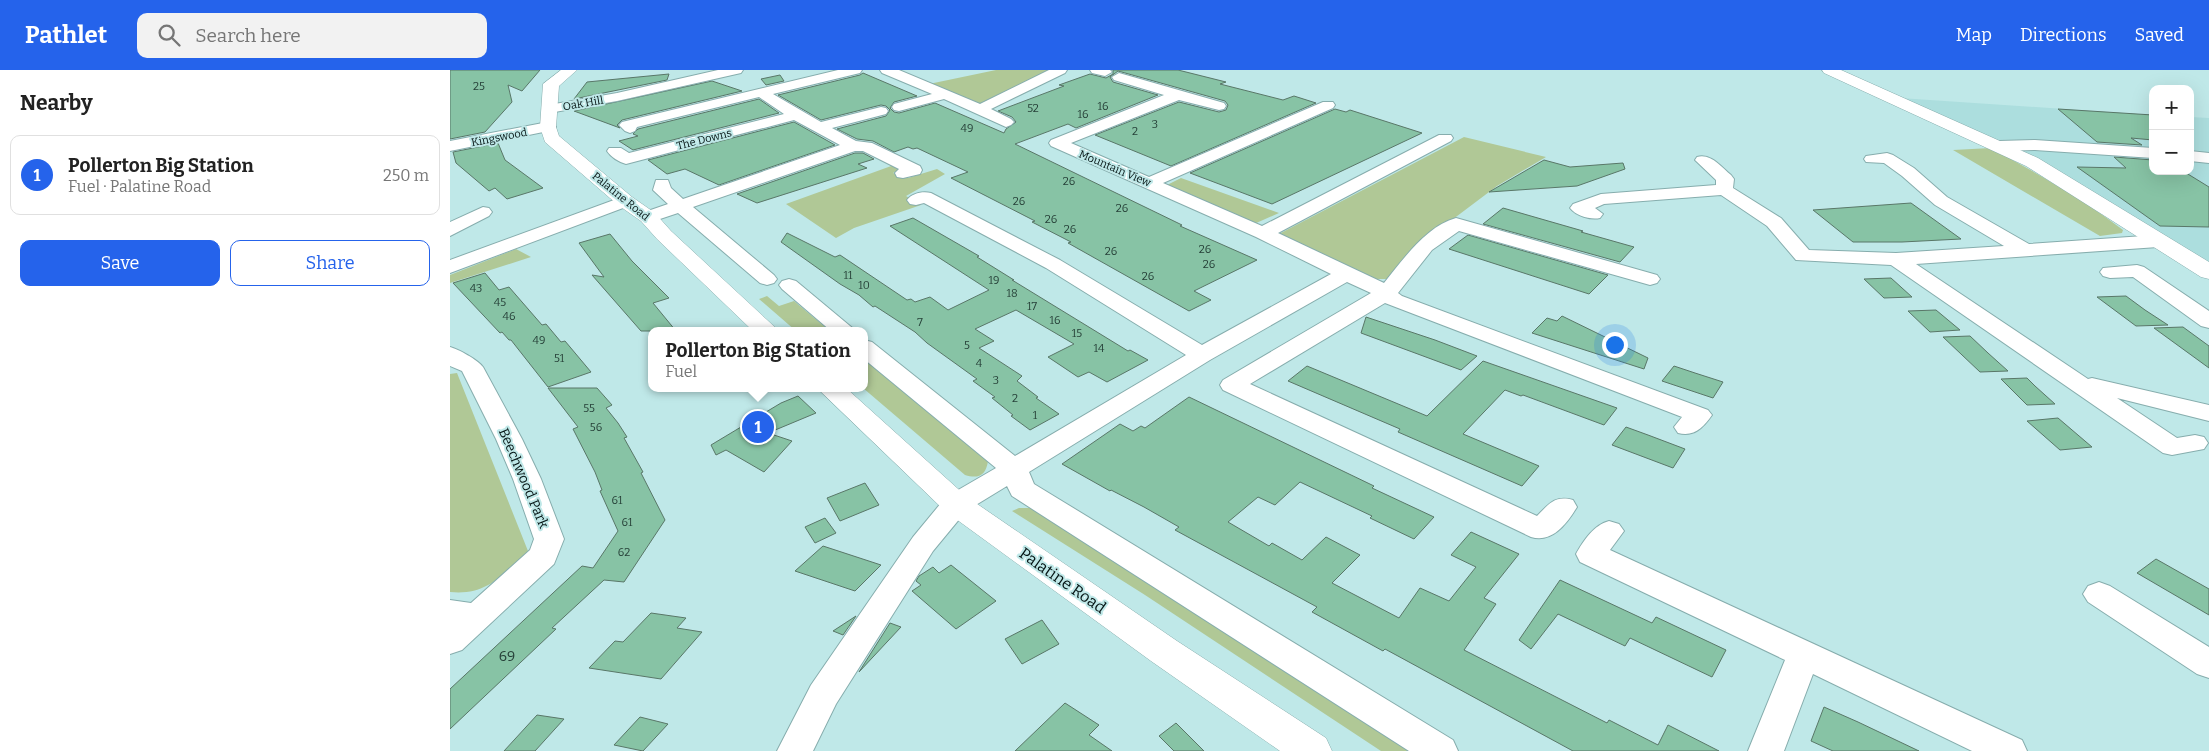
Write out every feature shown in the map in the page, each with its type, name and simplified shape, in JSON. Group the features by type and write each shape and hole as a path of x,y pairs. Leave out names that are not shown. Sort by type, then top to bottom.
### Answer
{"street":[{"path":"549,118 551,84 570,70"},
{"path":"675,83 686,70"},
{"path":"630,128 627,125 756,89 855,70"},
{"path":"886,70 980,109 1006,122"},
{"path":"980,109 1060,70"},
{"path":"1828,70 1999,146 2062,180 2209,272"},
{"name":"Oak Hill","path":"549,118 617,97 733,71 756,89"},
{"path":"1107,73 1219,106"},
{"name":"Oak Hill","path":"599,90 614,89 617,97 630,106"},
{"path":"756,89 796,115 853,146"},
{"name":"Mountain View","path":"1178,94 1057,143 1262,233 1387,293 1394,301 1699,415 1687,427"},
{"path":"899,107 944,95"},
{"path":"1149,183 1328,106"},
{"path":"820,127 881,111"},
{"name":"The Downs","path":"615,151 626,159 796,115"},
{"name":"Kingswood","path":"450,146 549,118"},
{"name":"Palatine Road","path":"549,118 552,138 625,201 648,217 664,235 763,327"},
{"path":"1262,233 1445,138"},
{"path":"1999,146 2035,145 2149,154"},
{"path":"648,217 853,146 866,146 914,170 903,173"},
{"path":"2194,156 2209,158"},
{"path":"1872,159 1887,158 1908,172 1941,201 2025,250"},
{"path":"1702,160 1725,179 1724,190"},
{"path":"662,184 662,190 767,279"},
{"path":"1594,214 1579,208 1601,199 1724,190 1774,222 1803,256 1896,258 2158,241"},
{"path":"916,200 925,197 1052,264 1202,355"},
{"path":"450,267 625,201"},
{"path":"450,230 483,212"},
{"path":"1564,506 1541,530 1232,384 1387,293 1425,246 1456,224 1650,279"},
{"path":"1896,258 2172,446 2195,444"},
{"path":"2110,272 2137,271 2209,321"},
{"path":"794,751 823,695 923,544 956,504 1202,355 1346,274"},
{"path":"789,285 840,327"},
{"path":"868,350 1014,469 1022,489 1440,751"},
{"name":"Beechwood Park","path":"450,641 464,614 543,556 549,539 510,439 470,367 451,358"},
{"path":"2074,381 2209,413"},
{"name":"Palatine Road","path":"834,392 956,504 1164,651 1312,751"},
{"path":"1610,530 1591,554 2009,751"},
{"path":"2099,594 2209,664"},
{"path":"1766,751 1804,655"}],"shaded area":[{"path":"1900,98 2149,115 2149,175 2194,175 2194,117 2209,118 2209,266 2023,151"}],"green space":[{"path":"996,70 1054,70 987,104 977,104 929,84"},
{"path":"1464,137 1546,157 1497,186 1420,244 1389,279 1376,279 1279,234"},
{"path":"1991,148 2042,176 2075,197 2123,230 2122,233 2100,236 1953,150"},
{"path":"894,165 901,168 893,173 908,178 937,169 945,174 906,196 921,205 854,228 836,238 786,204"},
{"path":"1181,178 1279,213 1254,224 1167,185"},
{"path":"516,249 531,257 450,283 450,275"},
{"path":"767,296 779,306 794,301 825,327 791,327 759,299"},
{"path":"868,362 988,461 981,475 974,477 965,475 868,392"},
{"path":"457,373 528,551 503,575 485,587 474,591 450,592 450,374"},
{"path":"1019,508 1031,508 1049,519 1410,751 1381,751 1145,595 1012,511"}],"building":[{"path":"450,70 540,70 522,91 508,85 512,102 485,132 450,139"},
{"path":"1113,70 1178,70 1226,82 1220,84 1283,100 1294,96 1316,103 1171,166 1095,135 1179,102 1219,112 1226,110 1228,105 1225,101 1118,71 1110,77 1113,82 1158,95 1076,128 1068,124 1015,144 1182,225 1180,226 1257,260 1194,291 1211,300 1189,311 1068,243 1071,242 1032,222 1035,221 951,178 968,172 917,148 908,147 894,152 873,141 857,139 837,129 886,116 890,110 886,106 881,105 821,120 778,95 863,73 917,96 894,102 890,108 894,112 899,113 935,103 1004,133 1006,129 1016,122 1012,117 998,111 1090,74 1106,78 1113,74"},
{"path":"669,74 667,80 574,99 587,82"},
{"path":"780,75 784,81 766,85 761,79"},
{"path":"712,81 742,91 622,120 617,125 620,128 574,111"},
{"path":"759,99 779,113 633,150 619,141 638,136 633,134 638,129"},
{"path":"1335,109 1346,112 1350,110 1422,133 1272,204 1190,173"},
{"path":"2058,109 2149,115 2149,140 2131,138 2142,145 2097,142"},
{"path":"794,122 835,145 719,185 685,169 667,174 648,160"},
{"path":"498,143 505,160 543,188 507,199 495,188 489,191 456,163 453,152"},
{"path":"855,153 863,153 874,159 858,164 867,168 757,203 737,194"},
{"path":"2114,157 2149,160 2149,175 2190,175 2209,187 2209,227 2160,226 2077,167 2126,168"},
{"path":"1544,160 1570,167 1623,163 1625,169 1577,186 1489,192"},
{"path":"1911,203 1961,239 1853,242 1813,210"},
{"path":"1503,208 1634,247 1620,262 1483,224"},
{"path":"913,218 979,256 977,257 1014,280 1012,280 1128,351 1130,350 1148,360 1107,382 1089,372 1078,377 1048,357 1074,344 1016,310 975,329 994,341 979,348 1022,376 1017,381 1038,397 1036,398 1059,414 1030,430 1011,416 1013,415 992,398 995,397 973,381 977,379 927,343 915,332 875,306 873,307 859,295 840,284 781,242 787,233 835,257 840,255 907,300 911,299 915,302 930,297 948,310 989,290 890,226"},
{"path":"610,234 632,261 669,298 653,303 673,327 648,327 648,331 641,331 592,275 604,277 579,243"},
{"path":"1468,235 1608,275 1589,294 1449,249"},
{"path":"485,273 499,290 509,287 542,325 546,324 561,342 565,341 591,372 548,387 511,340 502,332 500,333 453,283"},
{"path":"1891,278 1912,297 1884,298 1864,279"},
{"path":"2126,296 2168,325 2136,326 2097,297"},
{"path":"1936,310 1960,330 1930,332 1908,311"},
{"path":"1562,316 1648,358 1644,369 1532,333 1547,318 1557,321"},
{"path":"1366,317 1477,356 1461,370 1361,333"},
{"path":"2183,327 2209,346 2209,368 2154,328"},
{"path":"1970,336 2008,371 1980,372 1943,337"},
{"path":"1483,361 1617,408 1604,425 1505,390 1463,434 1539,466 1522,486 1398,432 1400,429 1288,381 1307,366 1427,416"},
{"path":"1674,366 1723,382 1713,398 1662,381"},
{"path":"2027,378 2055,404 2027,405 2001,379"},
{"path":"548,388 597,388 612,405 606,408 627,437 624,438 643,472 641,473 665,520 624,582 604,580 552,628 556,629 450,729 450,689 582,566 593,568 618,531 600,491 602,490 595,472 573,429 578,427"},
{"path":"798,396 816,413 768,433 792,441 764,472 726,450 716,455 711,445 781,403"},
{"path":"1189,397 1434,517 1414,539 1370,518 1372,516 1300,482 1275,505 1258,497 1228,522 1269,546 1272,543 1302,560 1326,537 1360,555 1332,583 1399,618 1420,588 1449,601 1476,567 1451,555 1471,532 1519,554 1484,598 1496,604 1464,650 1607,723 1609,720 1658,745 1668,725 1719,751 1573,751 1385,649 1383,651 1312,612 1317,607 1175,530 1179,527 1144,507 1110,491 1062,464 1120,424 1133,431 1141,426 1145,428"},
{"path":"2058,418 2092,447 2060,450 2027,421"},
{"path":"1626,427 1685,449 1673,468 1612,445"},
{"path":"865,483 879,505 840,521 827,498"},
{"path":"825,518 836,533 815,543 805,527"},
{"path":"823,546 881,565 855,591 795,571"},
{"path":"2156,559 2209,589 2209,615 2137,573"},
{"path":"951,565 996,601 956,629 912,591 921,585 916,581 919,576 933,567 939,573"},
{"path":"1560,580 1652,623 1656,617 1726,650 1712,677 1630,638 1625,646 1558,614 1531,649 1519,640"},
{"path":"651,613 686,618 677,628 702,632 661,679 589,668 615,641 623,642"},
{"path":"856,616 843,635 833,631"},
{"path":"1042,620 1059,644 1022,664 1005,639"},
{"path":"890,623 901,627 859,672"},
{"path":"1065,703 1099,725 1089,735 1112,751 1015,751"},
{"path":"1824,707 1919,751 1833,751 1811,741"},
{"path":"537,715 564,719 535,751 504,751"},
{"path":"640,717 668,724 643,751 614,745"},
{"path":"1176,723 1204,751 1174,751 1159,736"}],"place":[{"name":"Pollerton Big Station","path":"758,427"}]}
